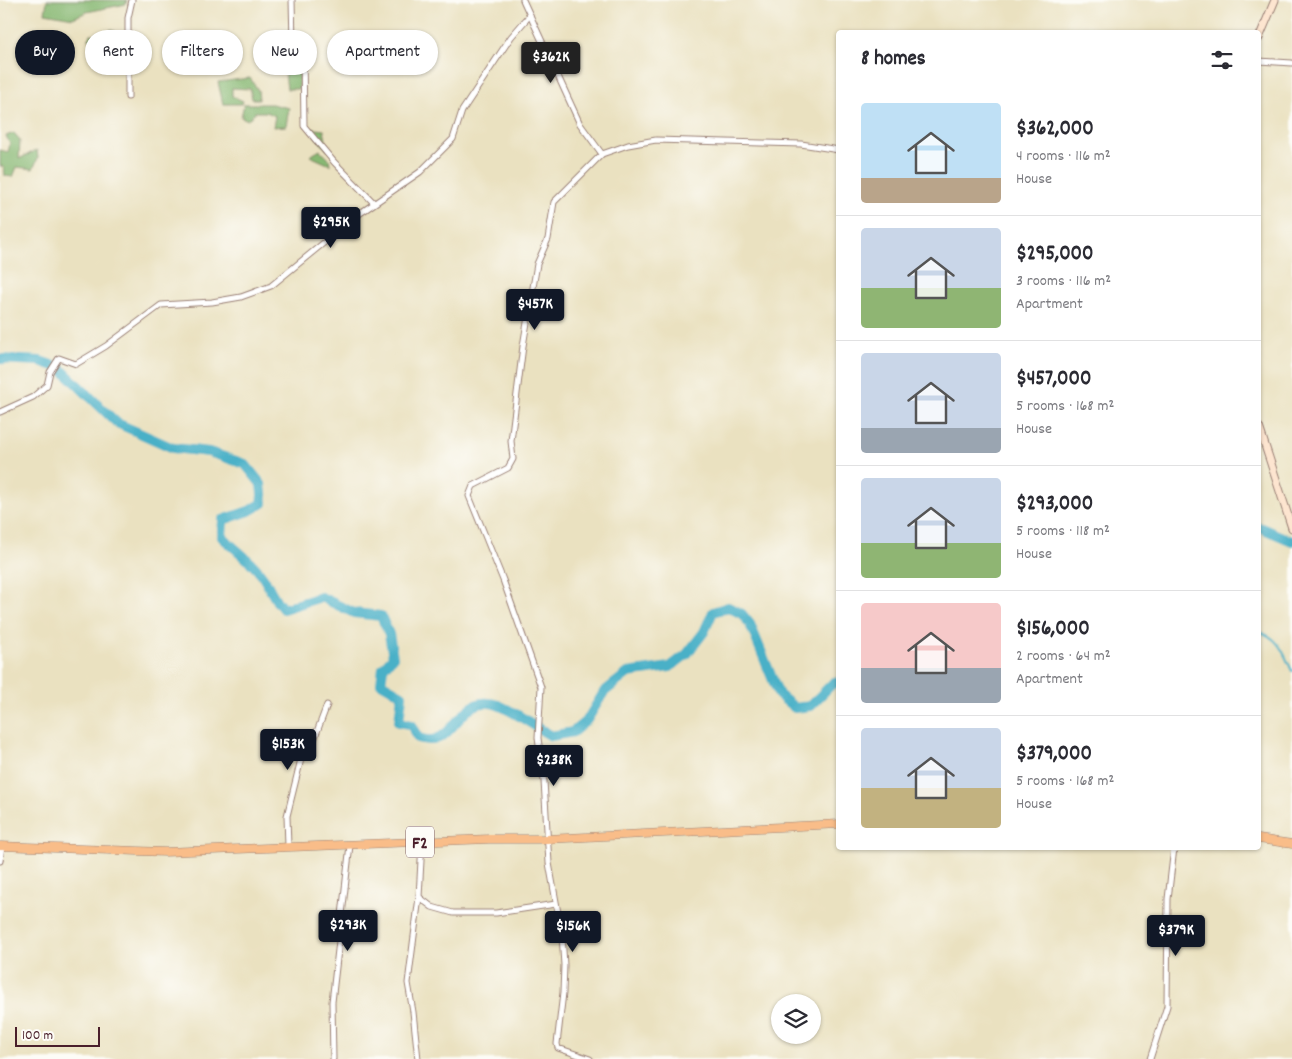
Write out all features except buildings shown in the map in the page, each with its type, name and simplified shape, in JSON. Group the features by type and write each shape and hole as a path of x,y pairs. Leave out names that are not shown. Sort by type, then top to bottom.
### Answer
{"main road":[{"name":"F2","path":"1,846 165,852 547,838 836,824"},
{"path":"1261,839 1292,844"}],"street":[{"path":"128,97 128,18 132,0"},
{"path":"292,0 293,42 303,53 304,126 334,162 374,203"},
{"path":"523,0 580,124 602,154"},
{"path":"1261,33 1275,0"},
{"path":"0,412 33,397 47,385 50,372 59,358 76,364 106,346 161,305 219,301 242,297 271,286 374,203 420,172 453,139 462,111 511,37 530,14"},
{"path":"1261,61 1292,63"},
{"path":"590,1059 558,1048 557,1044 563,994 564,965 547,838 544,781 538,738 541,687 503,580 469,496 473,486 508,468 513,459 511,441 523,346 537,264 548,239 554,202 602,154 628,145 656,140 801,144 836,150"},
{"path":"1261,432 1292,528"},
{"path":"288,846 287,816 301,759 315,737 327,705"},
{"path":"418,1059 414,1012 408,983 416,904 419,897 422,842"},
{"path":"333,1059 332,1002 350,845"},
{"path":"0,861 1,846"},
{"path":"1150,1059 1167,1006 1168,899 1174,850"},
{"path":"419,897 432,907 453,913 496,913 556,904"}],"green space":[{"path":"47,0 127,0 126,4 87,12 73,18 45,13"},
{"path":"285,75 300,75 299,89 287,89"},
{"path":"250,78 258,90 259,99 252,99 250,89 232,88 232,96 243,101 242,104 223,104 218,82"},
{"path":"244,104 272,104 289,108 286,126 273,127 275,116 267,112 255,112 248,120 241,117"},
{"path":"308,128 324,130 328,151"},
{"path":"14,133 20,140 19,159 37,150 38,158 33,169 17,167 13,177 5,176 4,167 0,166 0,150 8,152 10,144 6,136"},
{"path":"320,150 329,159 330,165 310,156"}],"waterway":[{"path":"0,359 40,361 60,368 117,423 173,448 209,452 245,464 261,484 263,503 249,511 223,520 222,537 257,569 283,609 321,597 354,613 381,616 389,634 393,657 383,668 381,683 402,695 399,722 412,725 418,738 426,740 439,738 447,733 468,710 476,705 486,703 505,708 551,736 573,732 587,720 604,692 628,673 670,667 687,654 704,632 713,612 728,607 742,614 750,624 779,695 795,708 810,706 834,682 836,683"},
{"path":"1261,528 1292,541"},
{"path":"1261,633 1276,642 1292,671"}]}
